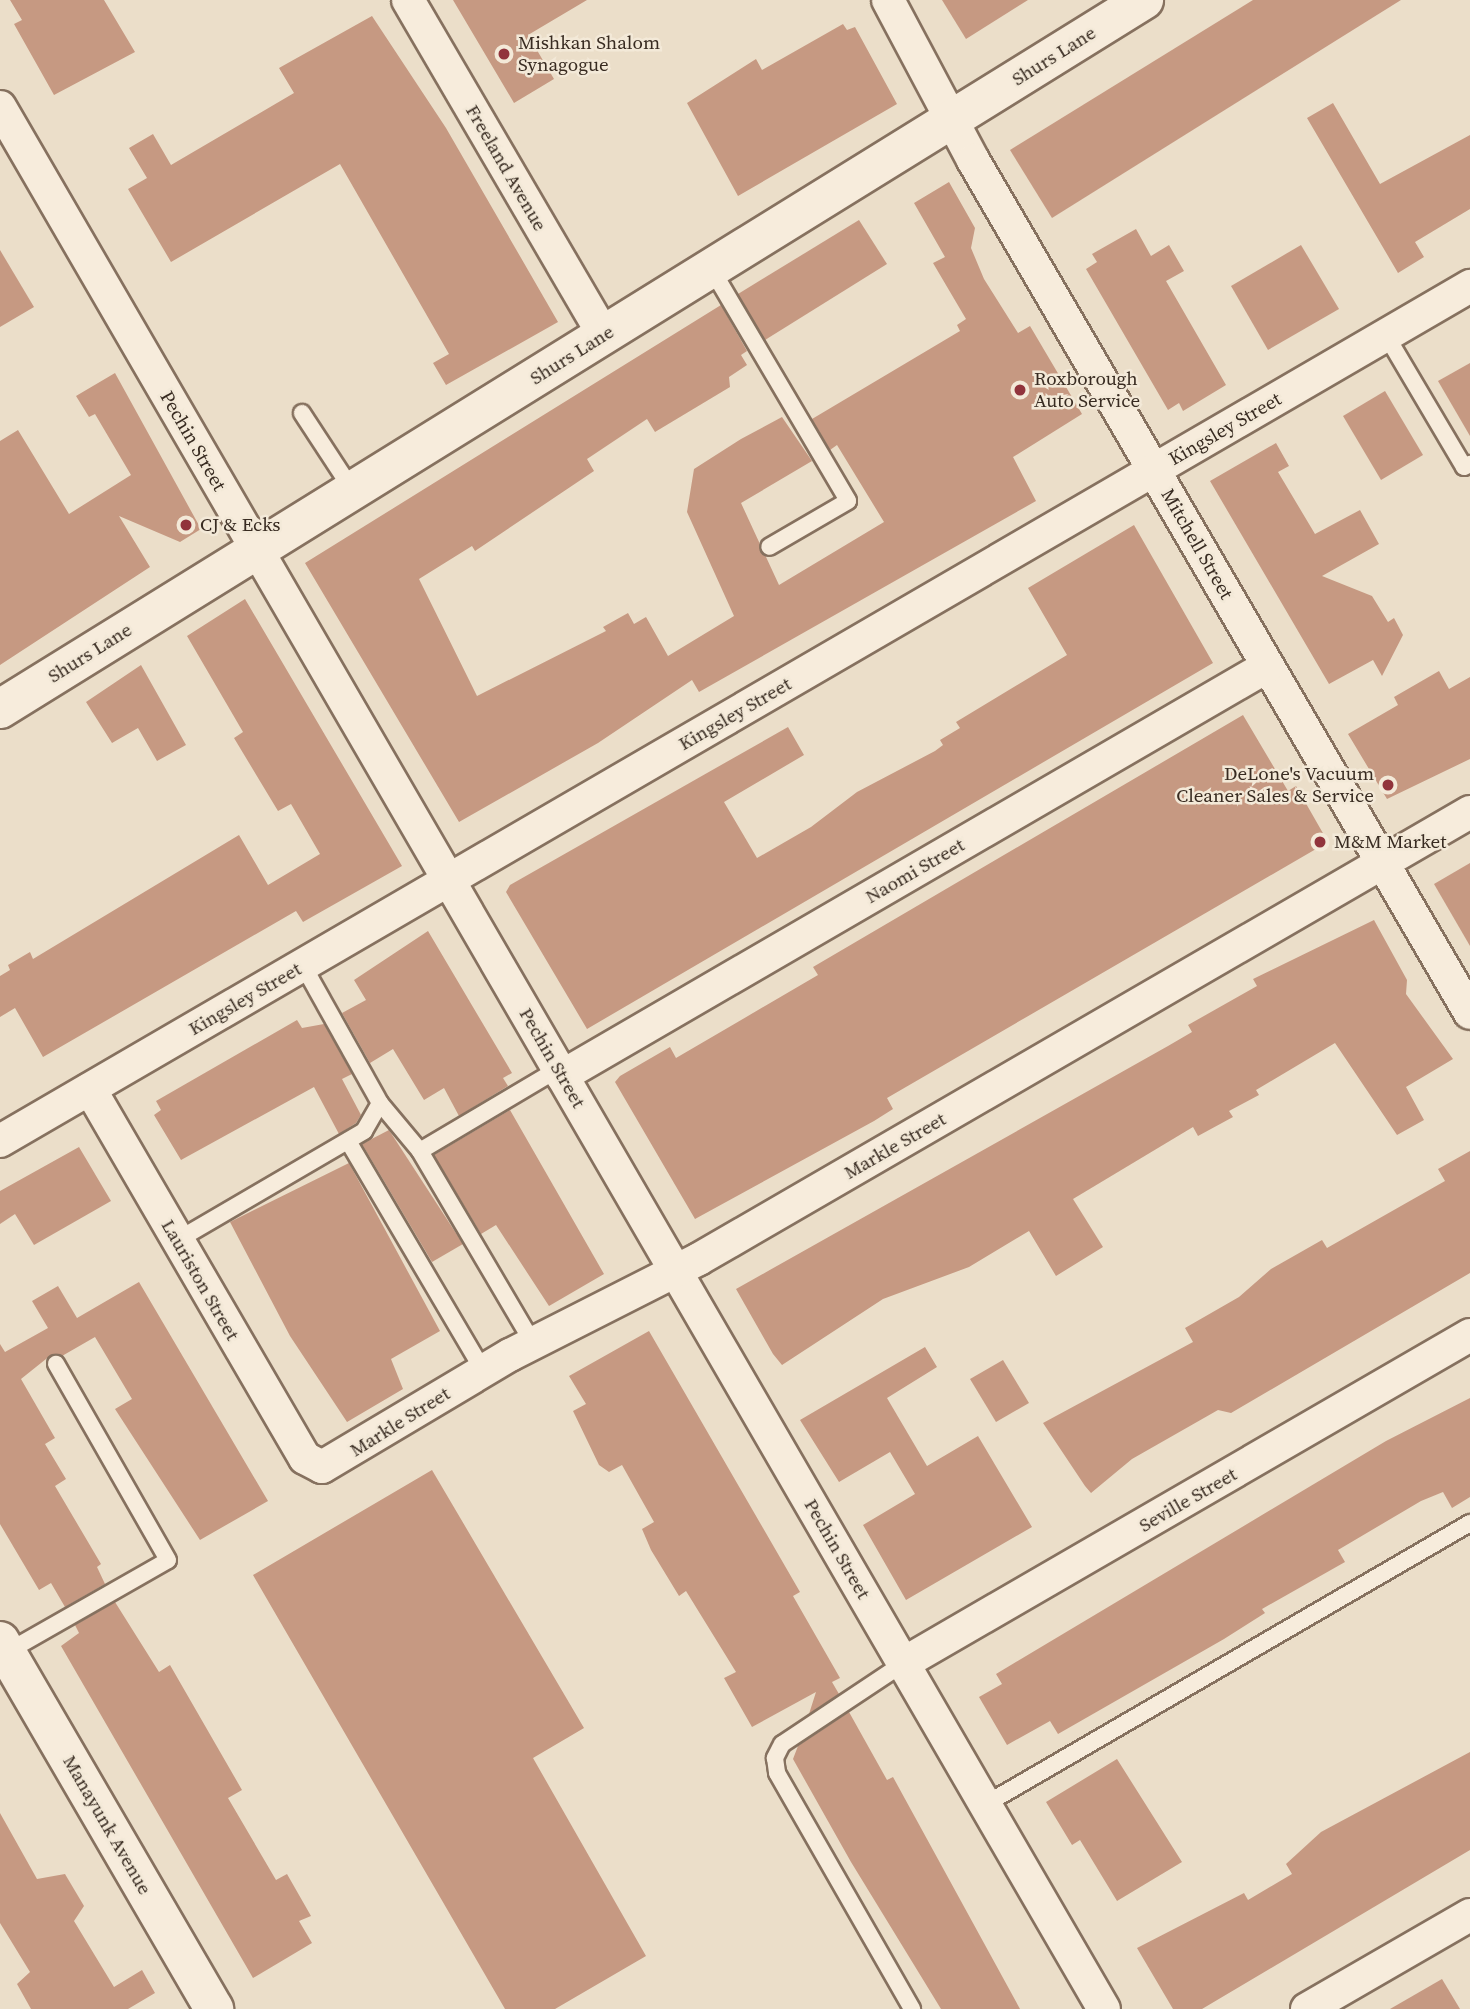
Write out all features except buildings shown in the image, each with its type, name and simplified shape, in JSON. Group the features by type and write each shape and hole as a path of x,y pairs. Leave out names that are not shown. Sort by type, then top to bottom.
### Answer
{"street":[{"name":"Freeland Avenue","path":"408,0 604,335"},
{"name":"Mitchell Street","path":"888,0 952,119 1153,471 1470,1013"},
{"name":"Shurs Lane","path":"0,709 1144,0"},
{"name":"Pechin Street","path":"0,107 1104,2009"},
{"name":"Kingsley Street","path":"0,1141 1470,286"},
{"name":"Naomi Street","path":"560,1072 1268,666"},
{"name":"Markle Street","path":"315,1467 341,1458 483,1370 674,1270 1470,812"},
{"name":"Lauriston Street","path":"90,1089 176,1241 315,1467"},
{"name":"Seville Street","path":"904,1663 1470,1335"},
{"name":"Manayunk Avenue","path":"3,1646 214,2009"},
{"path":"1307,2009 1470,1915"}],"lane":[{"path":"711,268 848,501 769,547"},
{"path":"1386,335 1464,467 1470,464"},
{"path":"302,412 353,491"},
{"path":"303,965 380,1103 420,1151 533,1343"},
{"path":"420,1151 560,1072"},
{"path":"176,1241 364,1132 380,1103"},
{"path":"348,1141 483,1370"},
{"path":"3,1646 168,1560 56,1364"},
{"path":"986,1804 1470,1522"},
{"path":"904,1663 782,1744 775,1758 777,1773 912,2009"}],"place":[{"name":"Mishkan Shalom Synagogue","path":"504,54"},
{"name":"Roxborough Auto Service","path":"1020,390"},
{"name":"CJ & Ecks","path":"186,525"},
{"name":"DeLone's Vacuum Cleaner Sales & Service","path":"1388,785"},
{"name":"M&M Market","path":"1320,842"}]}
